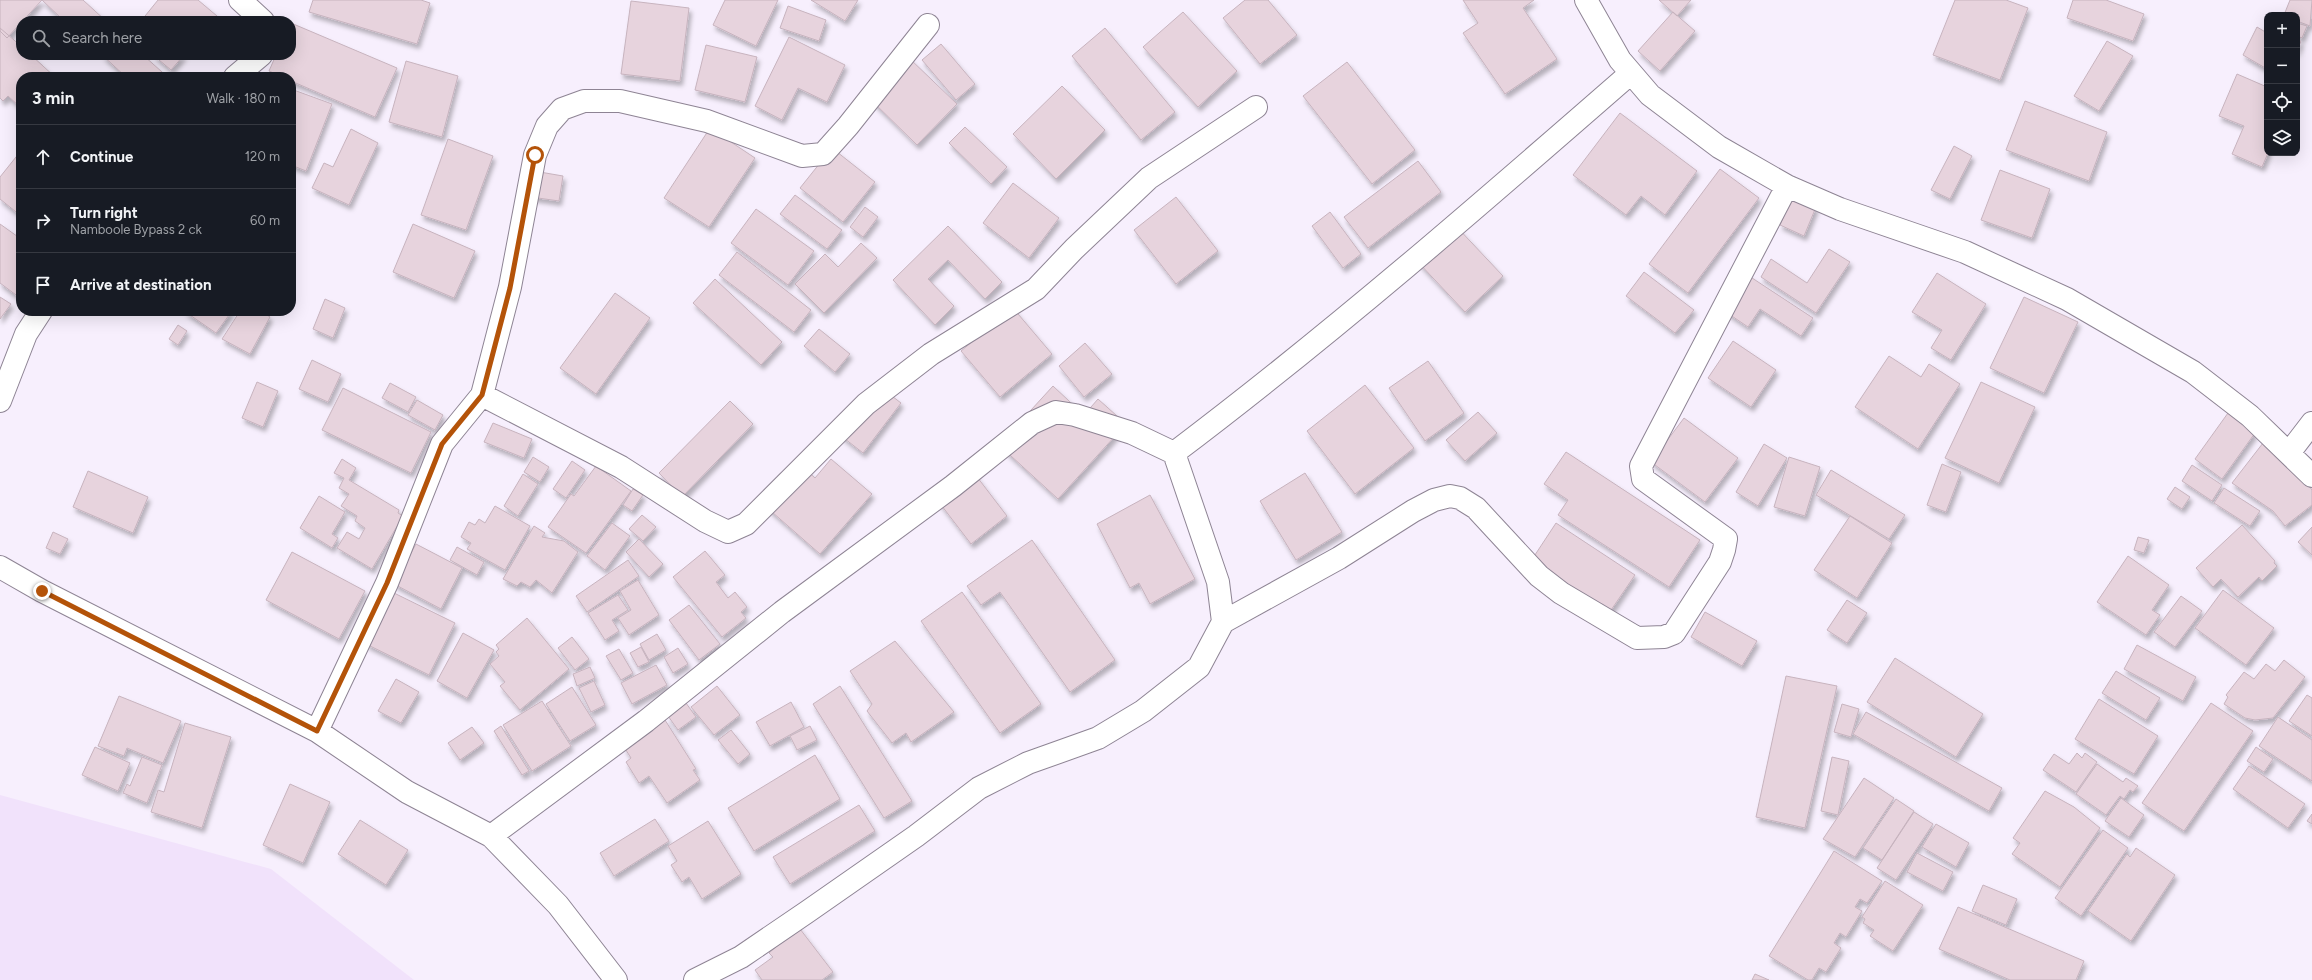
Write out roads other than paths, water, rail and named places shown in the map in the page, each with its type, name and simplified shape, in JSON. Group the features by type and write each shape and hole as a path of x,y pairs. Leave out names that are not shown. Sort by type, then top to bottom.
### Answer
{"street":[{"path":"240,0 258,16"},
{"path":"1586,0 1620,60 1650,95 1719,147 1787,186 1840,209 1964,252 2067,299 2193,372 2250,416 2312,476"},
{"path":"317,731 387,583 442,444 482,395 510,288 535,155 547,126 562,109 584,101 620,101 707,121 802,156 823,154 848,126 928,25"},
{"path":"241,72 255,60"},
{"path":"1174,453 1244,400 1403,271 1631,73"},
{"path":"482,395 621,467 705,521 728,532 746,524 866,404 931,354 1036,289 1074,249 1149,178 1256,107"},
{"path":"695,980 741,957 916,836 979,788 1028,762 1098,738 1142,711 1199,667 1223,622 1339,558 1413,511 1434,500 1450,496 1460,498 1476,508 1539,576 1561,594 1637,638 1664,637 1674,633 1720,562 1726,539 1643,479 1641,466 1787,186"},
{"path":"0,401 26,334 38,316"},
{"path":"492,836 646,721 782,612 953,486 1032,423 1056,412 1075,415 1132,432 1174,453 1218,582 1223,622"},
{"path":"2289,453 2312,423"},
{"path":"0,567 42,591 317,731 407,792 492,836 558,904 616,980"}]}
